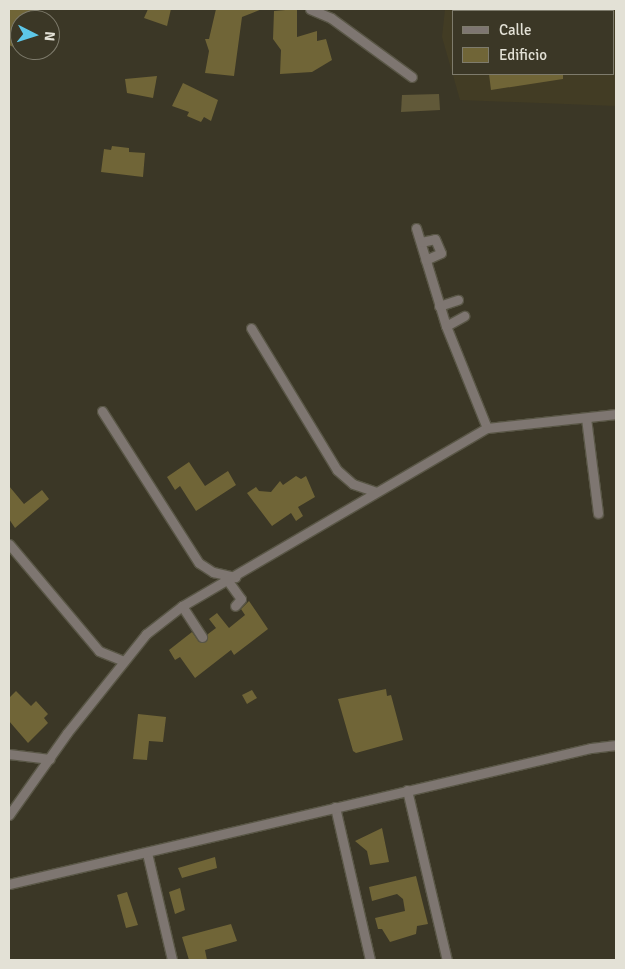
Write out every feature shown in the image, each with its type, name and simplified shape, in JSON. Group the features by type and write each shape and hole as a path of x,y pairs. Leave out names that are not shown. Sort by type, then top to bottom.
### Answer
{"street":[{"path":"310,9 330,18 412,77"},
{"path":"416,228 424,260 446,326 487,428"},
{"path":"421,242 435,239 441,253 424,260"},
{"path":"439,306 458,300"},
{"path":"446,326 464,316"},
{"path":"251,328 337,470 353,484 376,492"},
{"path":"102,411 199,563 213,572 232,579 241,599 235,606"},
{"path":"9,815 146,634 182,606 232,579 487,428 616,414"},
{"path":"586,418 598,513"},
{"path":"592,458 603,456"},
{"path":"9,544 99,651 124,661"},
{"path":"182,606 202,637"},
{"path":"9,884 147,853 407,790 591,748 616,745"},
{"path":"9,754 50,759"},
{"path":"407,790 447,960"},
{"path":"335,807 370,960"},
{"path":"147,853 172,960"}],"shaded area":[{"path":"445,9 616,9 616,106 460,100 453,75 615,75 615,10 452,10 452,72 442,37"},
{"path":"439,94 440,110 401,112 402,95"}],"building":[{"path":"9,9 39,9 10,10 9,45"},
{"path":"148,9 171,9 167,26 144,18"},
{"path":"216,9 262,9 242,17 234,76 205,73 209,51 205,39 209,39"},
{"path":"297,9 297,37 317,31 317,41 326,39 332,60 312,72 280,74 281,50 273,39 274,11"},
{"path":"489,75 563,75 563,79 491,90"},
{"path":"157,76 153,98 127,93 125,79"},
{"path":"183,83 218,100 211,121 204,117 201,122 187,116 189,112 172,106"},
{"path":"112,146 129,148 129,152 145,153 143,177 101,172 104,149 111,150"},
{"path":"189,462 205,486 228,471 236,485 196,511 180,486 175,490 167,477"},
{"path":"296,476 301,479 306,476 315,497 298,507 303,516 296,521 291,513 272,526 247,493 256,487 259,491 271,492 280,481 283,485"},
{"path":"9,486 24,504 42,490 49,499 15,528 9,519"},
{"path":"249,601 268,629 234,655 231,650 195,678 180,657 175,660 169,650 192,632 199,642 205,642 208,634 216,628 209,619 217,613 229,628 245,615 241,609"},
{"path":"386,689 387,696 391,695 403,740 356,753 353,751 338,699"},
{"path":"252,690 257,698 247,704 242,695"},
{"path":"16,691 31,706 36,701 48,714 44,718 48,723 28,743 9,721 9,698"},
{"path":"138,714 166,717 163,742 149,741 147,760 133,759"},
{"path":"382,828 389,862 370,865 367,851 355,841"},
{"path":"215,857 217,868 182,878 178,868"},
{"path":"416,876 428,924 417,926 416,934 390,942 382,929 378,929 375,918 405,911 403,899 397,894 372,901 369,887"},
{"path":"180,888 185,910 175,914 169,892"},
{"path":"127,892 138,925 126,928 117,895"},
{"path":"231,924 237,941 205,950 207,960 189,960 182,937"}]}
